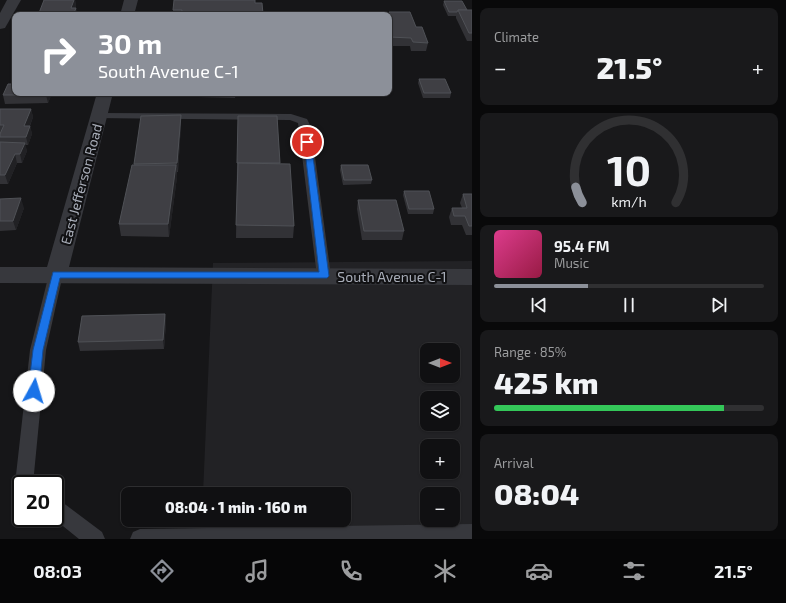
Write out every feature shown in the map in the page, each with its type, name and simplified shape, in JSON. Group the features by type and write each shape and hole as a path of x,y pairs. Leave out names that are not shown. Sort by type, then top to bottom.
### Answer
{"street":[{"path":"0,25 14,0"},
{"path":"128,12 131,0"},
{"name":"East Jefferson Road","path":"56,274 104,96"},
{"name":"South Avenue C-1","path":"0,275 56,274 472,277"}],"lane":[{"path":"99,116 291,117 303,121 305,126 324,276"},
{"path":"25,475 38,350 56,274"},
{"path":"64,515 95,539"},
{"path":"140,539 472,534"}],"shaded area":[{"path":"472,261 472,539 201,539 201,527 351,527 351,487 203,487 213,263"}],"building":[{"path":"44,0 74,0 71,8 76,8 74,12 39,12"},
{"path":"174,0 255,0 255,3 262,3 263,12 182,12 182,10 173,10"},
{"path":"444,1 462,1 467,10 449,12"},
{"path":"458,10 472,10 472,33 469,33"},
{"path":"392,12 410,12 416,27 422,27 428,43 413,42 411,38 392,37"},
{"path":"419,79 445,79 451,93 424,93"},
{"path":"8,84 12,84 12,95 3,95"},
{"path":"0,109 31,109 24,126 30,126 26,137 0,137 4,125 0,125"},
{"path":"181,115 177,163 134,164 141,116"},
{"path":"238,116 277,116 280,163 237,163"},
{"path":"0,142 25,143 20,154 15,154 5,175 0,175"},
{"path":"238,163 290,164 294,226 236,225"},
{"path":"132,165 176,165 168,224 119,224"},
{"path":"341,165 368,165 372,180 344,180"},
{"path":"404,191 429,191 434,209 409,209"},
{"path":"463,194 472,194 472,226 469,226 465,216 454,216 452,208 467,208"},
{"path":"21,198 13,221 0,221 0,199"},
{"path":"358,200 396,200 404,231 364,231"},
{"path":"165,314 163,340 78,342 82,316"}],"route":[{"path":"34,391 38,350 56,274 324,276 307,142"}]}
